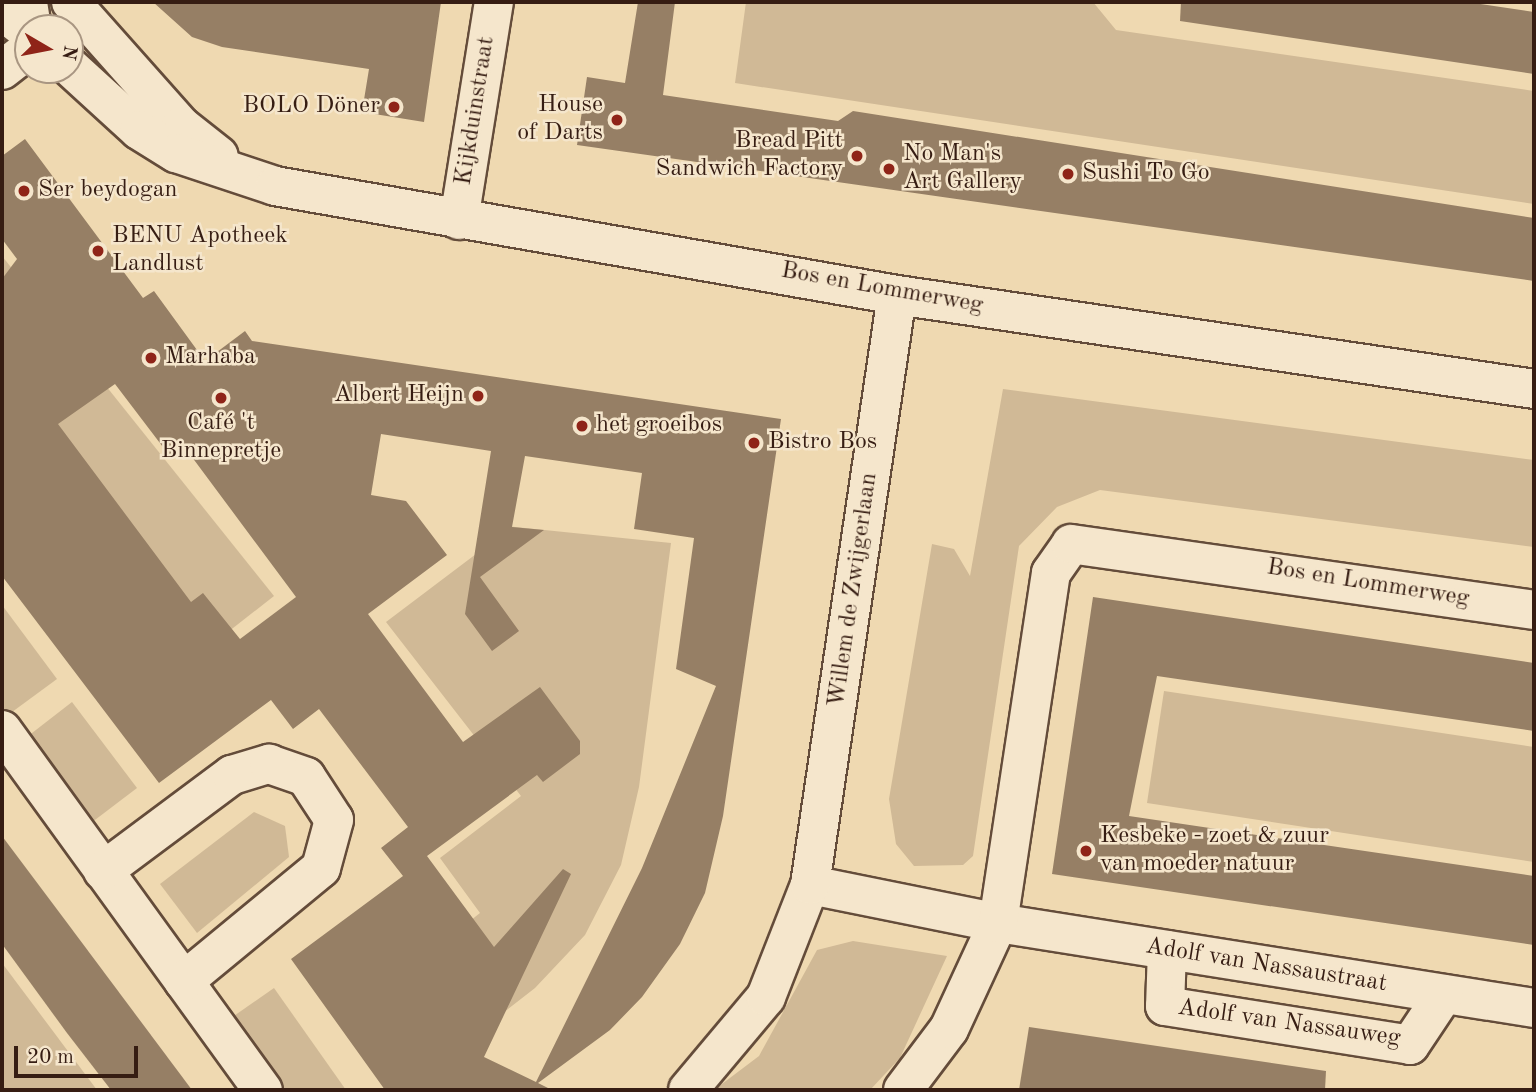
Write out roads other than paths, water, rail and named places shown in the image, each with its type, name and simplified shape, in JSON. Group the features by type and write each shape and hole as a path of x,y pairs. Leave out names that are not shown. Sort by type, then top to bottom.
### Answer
{"street":[{"name":"Bos en Lommerweg","path":"71,2 181,126 234,169"},
{"name":"Kijkduinstraat","path":"459,220 494,2"},
{"name":"Bos en Lommerweg","path":"84,80 139,130 176,153 234,169 275,186 459,220 685,253 897,295 1534,389"},
{"name":"Willem de Zwijgerlaan","path":"688,1090 766,997 810,885 897,295"},
{"name":"Bos en Lommerweg","path":"998,923 1051,573 1058,556 1084,541 1534,610"},
{"path":"2,730 263,1090"},
{"path":"103,871 232,775 269,764 306,777 334,821 321,868 184,981"},
{"path":"810,885 998,923 948,1029 903,1090"},
{"name":"Adolf van Nassaustraat","path":"998,923 1534,1008"},
{"name":"Adolf van Nassauweg","path":"1167,950 1165,1006 1410,1045 1444,994"}],"place":[{"name":"BOLO Döner","path":"394,107"},
{"name":"House of Darts","path":"617,120"},
{"name":"Bread Pitt Sandwich Factory","path":"857,156"},
{"name":"No Man's Art Gallery","path":"889,169"},
{"name":"Sushi To Go","path":"1068,174"},
{"name":"Ser beydogan","path":"24,191"},
{"name":"BENU Apotheek Landlust","path":"98,251"},
{"name":"Marhaba","path":"151,358"},
{"name":"Albert Heijn","path":"478,396"},
{"name":"Café 't Binnepretje","path":"221,398"},
{"name":"het groeibos","path":"582,426"},
{"name":"Bistro Bos","path":"754,443"},
{"name":"Kesbeke - zoet & zuur van moeder natuur","path":"1086,851"}]}
